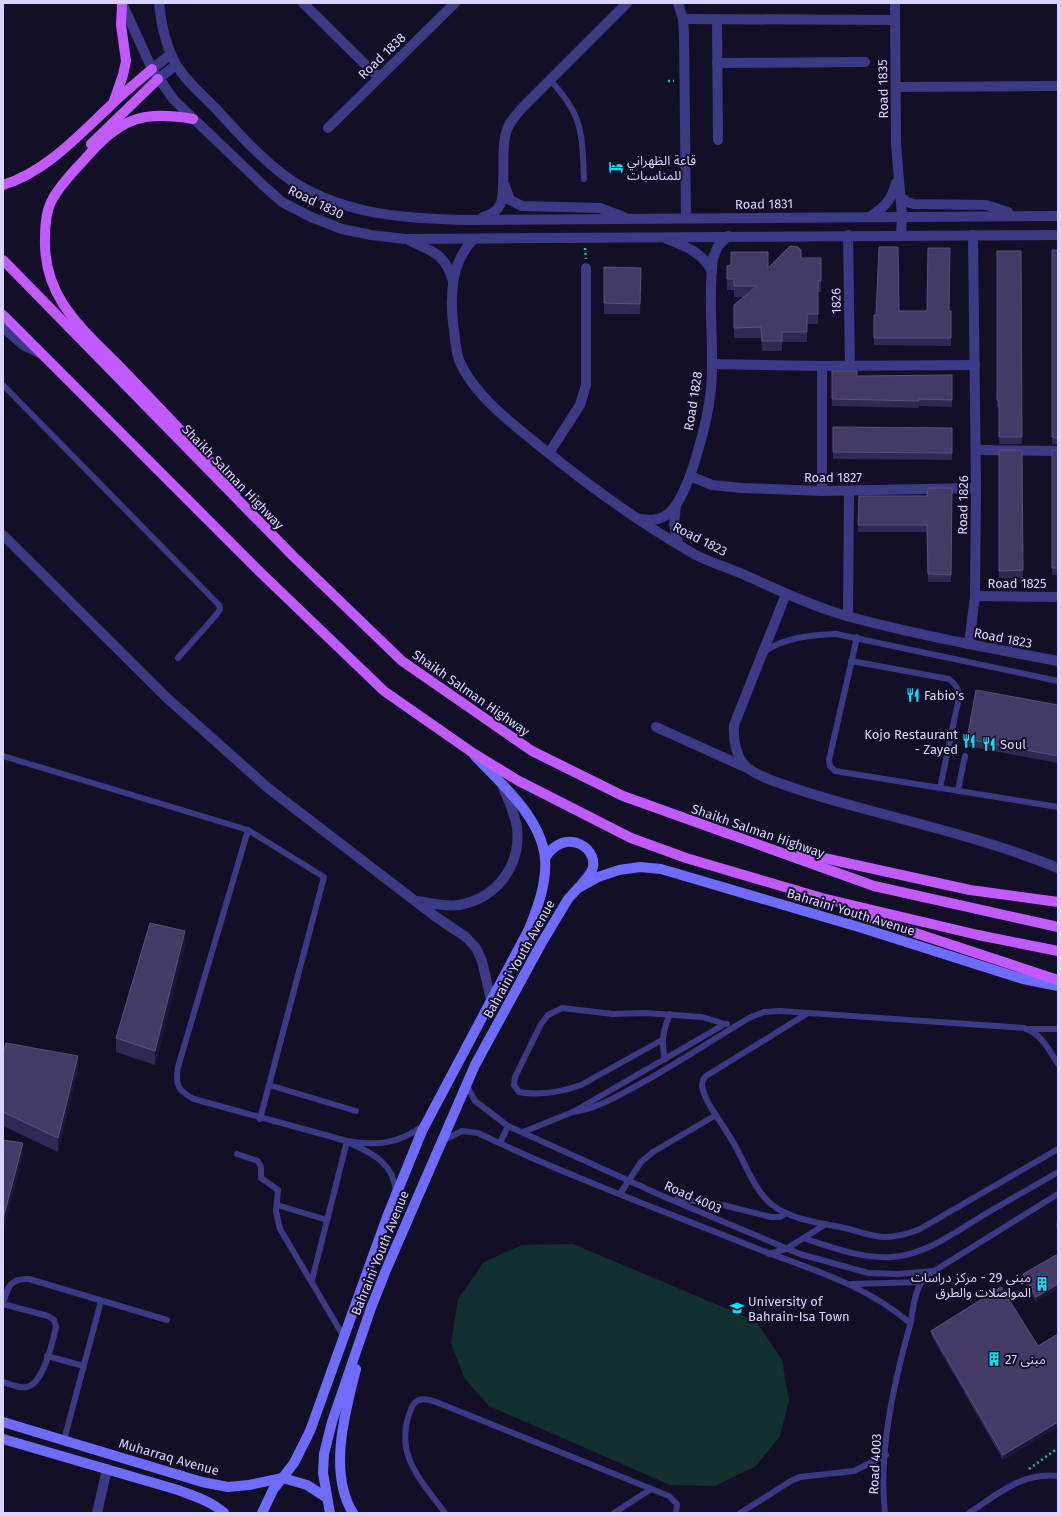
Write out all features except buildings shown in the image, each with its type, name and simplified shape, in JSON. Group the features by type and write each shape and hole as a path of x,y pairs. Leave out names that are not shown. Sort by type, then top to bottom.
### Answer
{"main road":[{"path":"114,102 125,68 126,54 121,25 122,4"},
{"path":"3,185 28,175 62,150 152,69"},
{"path":"158,79 86,149 52,200 45,223 44,249 48,273 66,310 233,486 244,507"},
{"path":"64,183 89,154 117,129 129,121 142,116 154,115 170,115 193,119"},
{"name":"Shaikh Salman Highway","path":"3,260 244,507 402,661 532,751 623,796 874,886 1058,926"},
{"path":"3,315 260,572 384,691 473,754 517,780 631,838 686,858 822,898 1058,951"},
{"path":"756,843 875,871 970,890 1058,902"},
{"path":"822,898 873,919 1058,980"}],"street":[{"name":"Road 1830","path":"159,3 171,54 176,65 242,138 280,173 324,198 374,213 402,217 471,220"},
{"path":"304,3 378,77"},
{"name":"Road 1838","path":"328,128 378,77 455,3"},
{"path":"471,220 489,215 499,207 502,199 504,143 508,127 521,109 627,3"},
{"path":"678,3 684,19 686,218"},
{"name":"Road 1835","path":"895,3 897,175 902,216 901,235"},
{"name":"Road 1830","path":"122,4 152,69 174,100 282,202 311,217 342,229 371,235 406,239 474,240"},
{"path":"684,19 895,20"},
{"path":"717,19 718,140"},
{"path":"152,69 171,54"},
{"path":"717,63 865,62"},
{"path":"158,79 176,65"},
{"path":"896,87 1058,86"},
{"path":"502,166 505,189 514,202 522,206 600,208 625,218"},
{"name":"Road 1835","path":"871,216 888,202 894,193 897,175"},
{"path":"900,196 907,202 914,204 986,205 1020,216"},
{"name":"Road 1831","path":"471,220 871,216 1058,216"},
{"name":"1826","path":"848,235 850,366"},
{"name":"Road 1826","path":"970,644 975,596 977,450 973,235"},
{"path":"1032,235 1058,241"},
{"path":"474,240 728,236 1058,235"},
{"name":"Road 1828","path":"638,519 655,520 672,511 690,476 707,413 711,389 712,272 715,252 728,236"},
{"path":"661,237 699,254 709,265 712,272"},
{"name":"Road 1823","path":"406,239 441,257 450,271 454,285"},
{"name":"Road 1823","path":"474,240 458,261 454,285 452,315 456,348 465,372 482,394 549,453 614,504 696,555 786,594 848,616 970,644 1058,661"},
{"path":"549,453 580,405 586,385 586,268"},
{"path":"3,327 23,345 42,354"},
{"path":"712,364 822,366 975,365"},
{"path":"822,366 822,491"},
{"path":"977,450 1058,450"},
{"name":"Road 1827","path":"690,476 712,484 742,488 822,491 976,488"},
{"path":"848,616 849,491"},
{"name":"Road 1828","path":"676,504 674,524 678,543"},
{"path":"3,535 167,698 268,788 414,900 466,937 476,948 482,961 492,1000"},
{"path":"748,769 741,760 733,738 734,725 786,594"},
{"name":"Road 1825","path":"975,596 1058,597"},
{"path":"656,727 766,778 823,798 989,843 1058,868"},
{"name":"Bahraini Youth Avenue","path":"262,1513 273,1490 284,1478 294,1463 310,1431 396,1194 426,1123 529,929 539,903 544,879 545,858 534,825 502,784 473,754"},
{"path":"414,900 442,905 459,905 478,899 493,890 507,876 513,865 517,846 517,827 502,784"},
{"path":"545,858 551,849 560,843 570,841 581,844 589,852 593,862 592,871 578,888"},
{"name":"Bahraini Youth Avenue","path":"330,1513 323,1473 326,1442 371,1308 466,1084 530,964 568,899 578,888 598,877 619,870 640,867 661,869 862,928 1023,979 1058,986"},
{"path":"353,1513 346,1500 343,1488 341,1466 343,1426 371,1308"},
{"name":"Muharraq Avenue","path":"3,1422 202,1482 228,1487 249,1485 284,1478 307,1485 327,1498"},
{"path":"3,1439 201,1498 217,1507 224,1513"},
{"path":"97,1513 107,1469"}],"lane":[{"path":"550,80 567,100 578,119 583,141 584,179"},
{"path":"3,385 219,605 220,608 217,614 178,658"},
{"path":"761,654 779,644 805,637 836,634 856,637 1058,681"},
{"path":"856,637 829,760 830,766 835,771 1058,807"},
{"path":"851,661 949,679 956,685 959,698 940,788"},
{"path":"3,756 248,830 324,877 260,1119"},
{"path":"958,790 965,756"},
{"path":"248,830 178,1067 176,1079 183,1094 194,1100 260,1119 347,1141 370,1145 388,1142 405,1136 426,1123"},
{"path":"662,1040 581,1085 571,1088 530,1094 519,1092 514,1086 515,1077 542,1024 548,1015 554,1010 568,1008 613,1014 670,1014 702,1018 734,1027"},
{"path":"573,1112 588,1109 613,1098 668,1068 734,1027 764,1012 808,1013 1058,1029"},
{"path":"808,1013 704,1078 702,1088 760,1191 770,1203 786,1213 882,1237 911,1233 1058,1149"},
{"path":"665,1059 662,1040 664,1028 670,1014"},
{"path":"523,1132 573,1112 725,1024"},
{"path":"1024,1028 1033,1032 1040,1038 1058,1064"},
{"name":"Road 4003","path":"466,1084 475,1101 508,1126 667,1198 786,1249 868,1273 898,1274 934,1271"},
{"path":"269,1085 356,1112"},
{"path":"620,1194 641,1162 653,1152 716,1115"},
{"path":"500,1143 508,1126"},
{"name":"Road 4003","path":"441,1142 454,1133 470,1131 478,1133 620,1194 769,1254 850,1284 883,1302 910,1323"},
{"path":"347,1141 377,1156 384,1162 393,1177 396,1194"},
{"path":"312,1280 347,1141"},
{"path":"237,1154 254,1159 260,1164 261,1178 278,1190 276,1217 280,1229 312,1280 344,1337"},
{"path":"803,1238 868,1256 892,1257 917,1252 939,1242 1058,1172"},
{"name":"Road 4003","path":"885,1513 884,1480 893,1396 910,1323 922,1282 934,1271 1058,1194"},
{"path":"667,1198 723,1205 771,1217 780,1217 786,1213"},
{"path":"277,1205 327,1220"},
{"path":"769,1254 786,1249 826,1224"},
{"path":"3,1382 27,1388 35,1384 39,1379 56,1327 54,1320 48,1316 3,1303 7,1290 12,1283 19,1278 29,1279 167,1320"},
{"path":"850,1284 922,1282"},
{"path":"64,1440 102,1301"},
{"path":"47,1356 84,1366"},
{"path":"445,1513 414,1469 405,1448 406,1426 412,1407 416,1401 423,1399 436,1402 674,1499 677,1504 676,1513"},
{"path":"740,1513 790,1481 800,1477 854,1471 886,1454"},
{"path":"969,1513 1017,1482 1031,1477 1058,1476"},
{"path":"614,1513 651,1489"}],"path":[{"path":"1017,1482 1033,1465 1058,1448"}],"green space":[{"path":"573,1244 756,1321 782,1360 789,1400 780,1436 756,1466 715,1486 670,1485 489,1406 465,1379 451,1344 458,1299 484,1262 522,1245"}],"place":[{"name":"قاعة الظهراني للمناسبات","path":"616,167"},
{"name":"Fabio's","path":"913,695"},
{"name":"Kojo Restaurant - Zayed","path":"969,741"},
{"name":"Soul","path":"989,744"},
{"name":"مبنى 29 - مركز دراسات المواصلات والطرق","path":"1042,1284"},
{"name":"University of Bahrain-Isa Town","path":"737,1308"},
{"name":"مبنى 27","path":"994,1359"}]}
